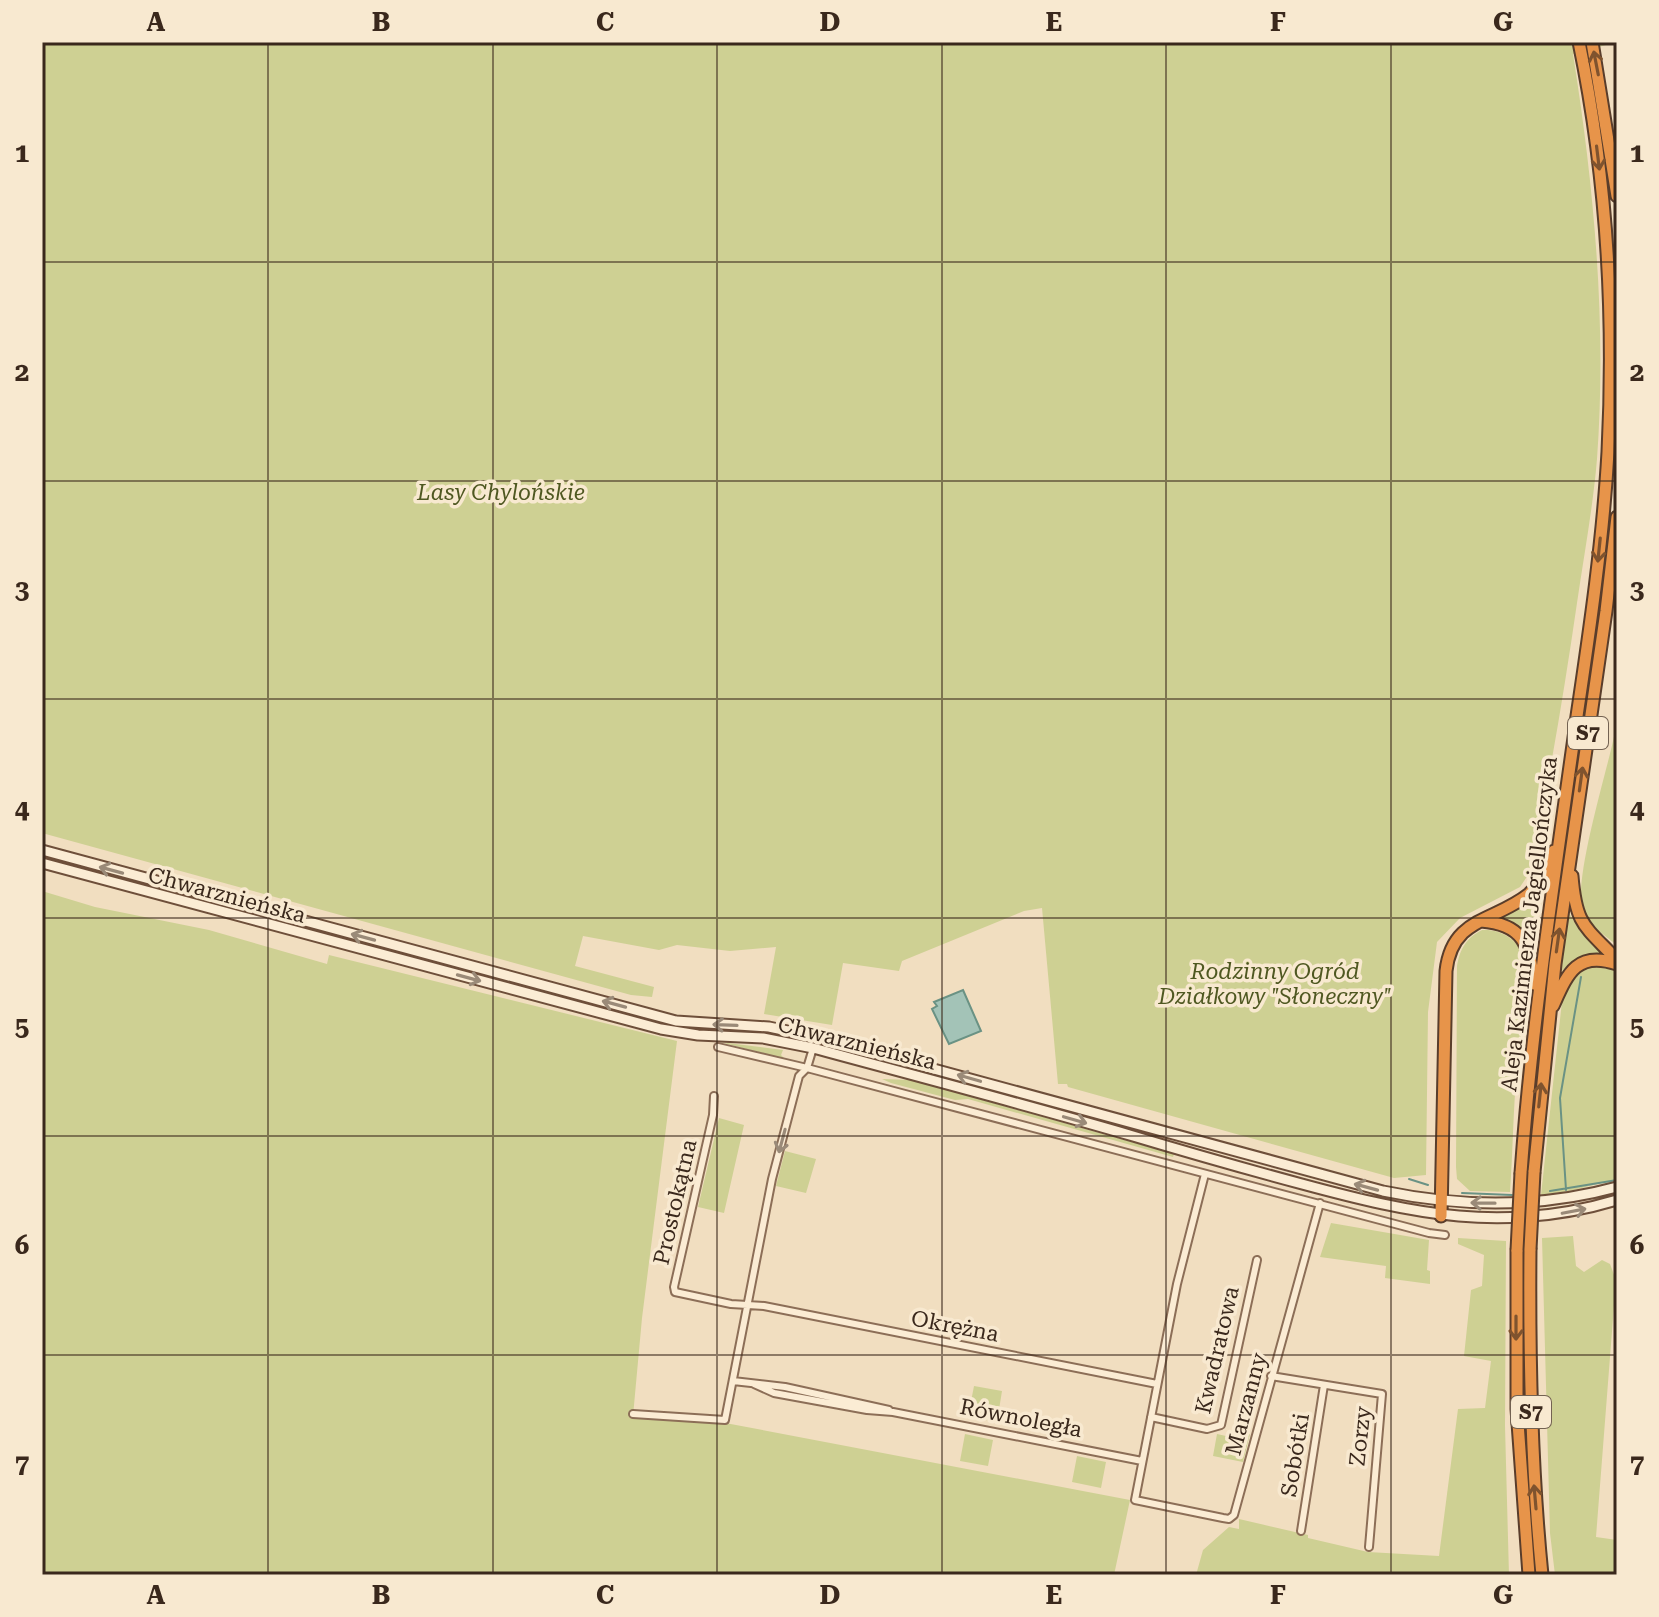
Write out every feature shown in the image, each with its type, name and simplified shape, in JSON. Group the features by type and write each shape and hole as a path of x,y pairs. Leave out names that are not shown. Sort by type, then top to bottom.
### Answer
{"highway":[{"name":"Aleja Kazimierza Jagiellończyka","path":"1542,1575 1534,1489 1521,1173 1536,1007 1596,575 1607,466 1610,395 1604,209 1594,123 1579,42"},
{"path":"1592,42 1617,196"},
{"name":"Aleja Kazimierza Jagiellończyka","path":"1529,1575 1517,1409 1523,1249 1534,1172 1548,1017 1617,517"},
{"path":"1441,1216 1448,959 1452,946 1459,935 1519,901 1535,888 1544,876 1560,839"},
{"path":"1570,856 1576,911 1589,932 1617,962"},
{"path":"1480,921 1501,924 1525,942 1532,960 1536,1007"},
{"path":"1548,1017 1562,984 1573,969 1590,961 1617,962"}],"main road":[{"name":"Chwarznieńska","path":"42,850 676,1021 769,1027 816,1037 1383,1191 1443,1201 1523,1203 1574,1197 1617,1187"},
{"name":"Chwarznieńska","path":"42,863 661,1029 698,1035 763,1038 813,1048 1406,1211 1480,1219 1530,1217 1617,1200"}],"street":[{"path":"633,1414 725,1420 772,1179 799,1076 807,1068 816,1037"},
{"name":"Chwarznieńska","path":"718,1047 1445,1235"},
{"name":"Prostokątna","path":"714,1096 713,1115 674,1287 680,1295 746,1305"},
{"path":"1142,1461 1177,1284 1205,1174"},
{"name":"Marzanny","path":"1142,1461 1135,1500 1223,1518 1232,1517 1236,1512 1320,1203"},
{"name":"Kwadratowa","path":"1151,1417 1207,1429 1221,1425 1257,1260"},
{"name":"Okrężna","path":"746,1305 764,1306 1157,1384"},
{"name":"Zorzy","path":"1271,1376 1382,1394 1369,1547"},
{"name":"Równoległa","path":"733,1381 754,1384 774,1393 893,1412 1142,1461"},
{"name":"Sobótki","path":"1301,1531 1324,1385"}],"green space":[{"name":"Lasy Chylońskie","path":"42,42 1617,42 1573,54 1597,255 1600,408 1593,495 1544,805 1530,872 1520,887 1460,918 1437,942 1428,1012 1426,1175 1394,1178 1068,1087 1067,1084 1058,1084 1042,908 1024,911 902,961 899,971 843,963 832,1025 764,1014 776,947 730,951 677,945 659,950 583,936 575,966 654,987 652,997 631,995 42,833"},
{"path":"1617,705 1617,945 1589,921 1581,898 1586,854 1614,737"},
{"path":"1540,890 1533,946 1517,929 1496,918"},
{"path":"42,891 95,907 209,930 327,964 329,955 677,1041 642,1318 633,1416 720,1422 1130,1500 1114,1575 42,1575"},
{"path":"1569,913 1580,931 1608,958 1582,958 1561,972"},
{"path":"1482,930 1502,933 1514,941 1522,952 1526,970 1510,1192 1470,1191 1457,1179 1457,966 1465,945"},
{"path":"1599,964 1617,970 1617,1179 1541,1195 1562,1001 1573,976"},
{"path":"720,1042 783,1050 781,1055 785,1059"},
{"path":"882,1079 912,1080 1174,1154 1173,1157 968,1099 955,1100"},
{"path":"719,1118 744,1125 724,1213 698,1207"},
{"path":"785,1151 816,1159 806,1193 776,1186"},
{"path":"1331,1223 1429,1240 1427,1270 1430,1271 1430,1284 1385,1278 1386,1266 1320,1257"},
{"path":"1573,1236 1576,1266 1584,1272 1602,1260 1610,1264 1616,1280 1596,1537 1617,1540 1617,1575 1555,1575 1550,1533 1542,1238"},
{"path":"1458,1238 1506,1241 1505,1426 1509,1575 1196,1575 1203,1550 1229,1527 1239,1529 1239,1519 1368,1552 1439,1556 1458,1409 1485,1408 1491,1361 1464,1356 1471,1290 1482,1286 1484,1255 1458,1244"},
{"path":"974,1386 1002,1391 997,1422 968,1417"},
{"path":"1230,1430 1250,1434 1243,1462 1213,1456 1217,1434 1226,1436"},
{"path":"965,1434 993,1440 988,1466 960,1461"},
{"path":"1077,1456 1106,1462 1101,1488 1072,1482"}],"shaded area":[{"path":"963,990 981,1031 949,1044 932,1009 937,1006 934,1002"}],"waterway":[{"path":"1566,1190 1560,1098 1581,977"},
{"path":"1409,1179 1428,1185"},
{"path":"1550,1191 1617,1180"},
{"path":"1462,1193 1512,1195"}],"park label":[{"name":"Rodzinny Ogród Działkowy \"Słoneczny\"","path":"1275,984"}]}
